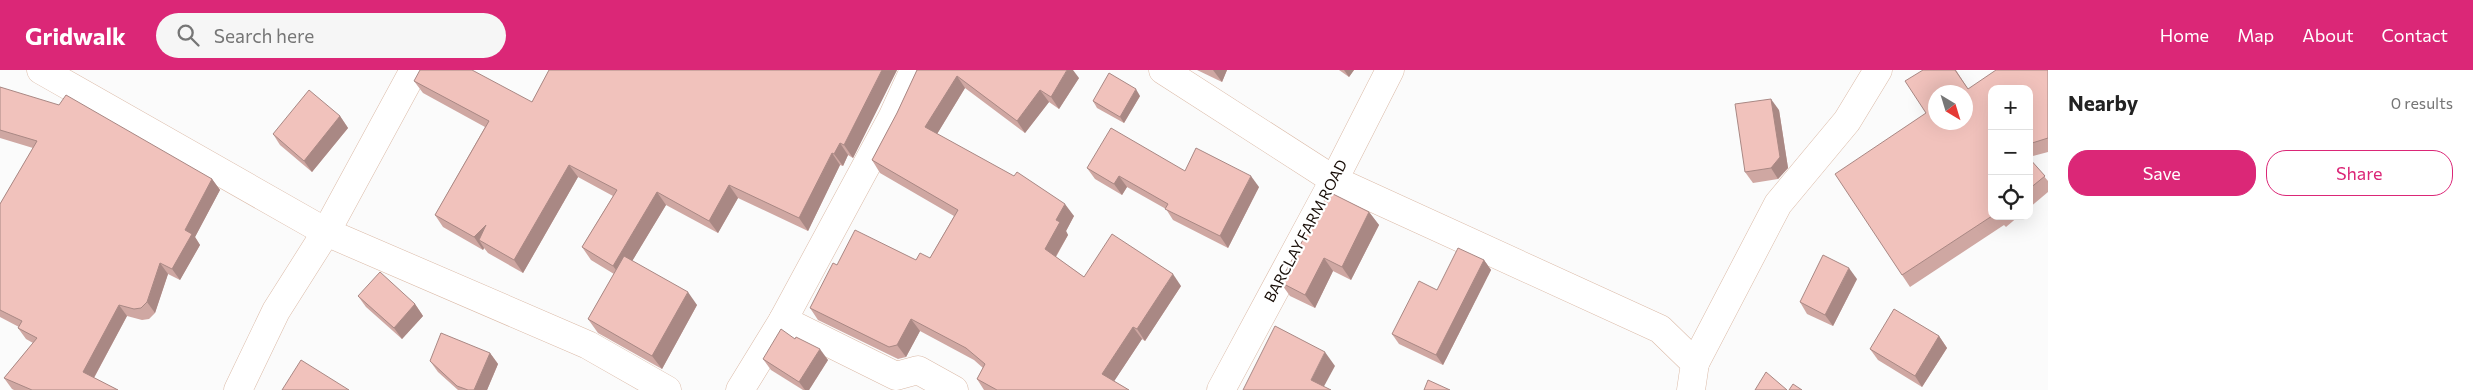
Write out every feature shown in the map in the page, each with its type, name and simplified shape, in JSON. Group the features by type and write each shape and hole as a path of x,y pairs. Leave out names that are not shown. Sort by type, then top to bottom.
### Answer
{"street":[{"path":"41,70 326,232 588,345 667,390"},
{"path":"238,390 276,311 326,232 414,70"},
{"path":"740,390 783,320 892,118 914,70"},
{"path":"1163,70 1334,180 1660,329 1695,363"},
{"name":"BARCLAY FARM ROAD","path":"1221,390 1334,180 1390,70"},
{"path":"1691,390 1695,363 1778,204 1847,121 1878,70"},
{"path":"783,320 896,376 918,370 954,390"}],"building":[{"path":"420,70 472,70 532,102 549,70 882,70 844,145 840,143 834,154 832,153 799,218 729,185 709,221 657,192 613,266 582,247 617,190 569,165 514,260 479,240 486,225 474,237 435,215 489,121 414,81"},
{"path":"917,70 1067,70 1051,97 1040,90 1017,121 957,76 925,127 1014,176 1017,172 1065,204 1056,220 1060,222 1045,249 1084,277 1112,234 1173,274 1137,329 1133,327 1102,374 1129,390 997,390 977,379 985,364 966,348 911,319 897,345 889,347 810,308 833,263 837,265 855,230 916,260 920,253 930,258 958,210 872,160"},
{"path":"1923,70 1955,70 1965,85 1928,85 1928,130 1973,130 1973,86 1996,70 2048,70 2048,138 2033,143 2033,85 1988,85 1988,219 1902,275 1835,174 1926,113 1905,81"},
{"path":"1109,73 1136,89 1120,117 1093,101"},
{"path":"0,87 59,105 66,95 212,179 185,230 192,234 172,269 160,263 147,302 141,308 134,309 119,305 83,372 118,390 32,390 4,378 37,338 18,328 22,321 0,310 0,204 37,141 0,130"},
{"path":"309,90 340,116 304,161 273,134"},
{"path":"1771,99 1780,157 1771,168 1745,172 1735,104"},
{"path":"1111,128 1185,171 1196,148 1251,176 1220,236 1165,209 1168,204 1119,176 1114,184 1087,168"},
{"path":"2033,162 2045,176 2033,186"},
{"path":"1329,192 1369,212 1342,267 1324,258 1305,295 1280,282"},
{"path":"1458,248 1484,260 1436,355 1392,334 1419,281 1437,290"},
{"path":"1823,255 1849,268 1825,315 1800,302"},
{"path":"624,256 688,292 652,356 588,319"},
{"path":"380,272 415,304 394,328 358,296"},
{"path":"1894,309 1939,336 1915,376 1870,349"},
{"path":"1275,326 1325,352 1311,380 1331,390 1243,390"},
{"path":"781,329 795,339 796,337 820,349 799,382 763,359"},
{"path":"441,333 490,353 474,390 457,386 430,361"},
{"path":"301,360 349,390 282,390"},
{"path":"1766,372 1787,390 1755,390"},
{"path":"1428,380 1450,390 1424,390"},
{"path":"1793,384 1802,390 1789,390"}]}
